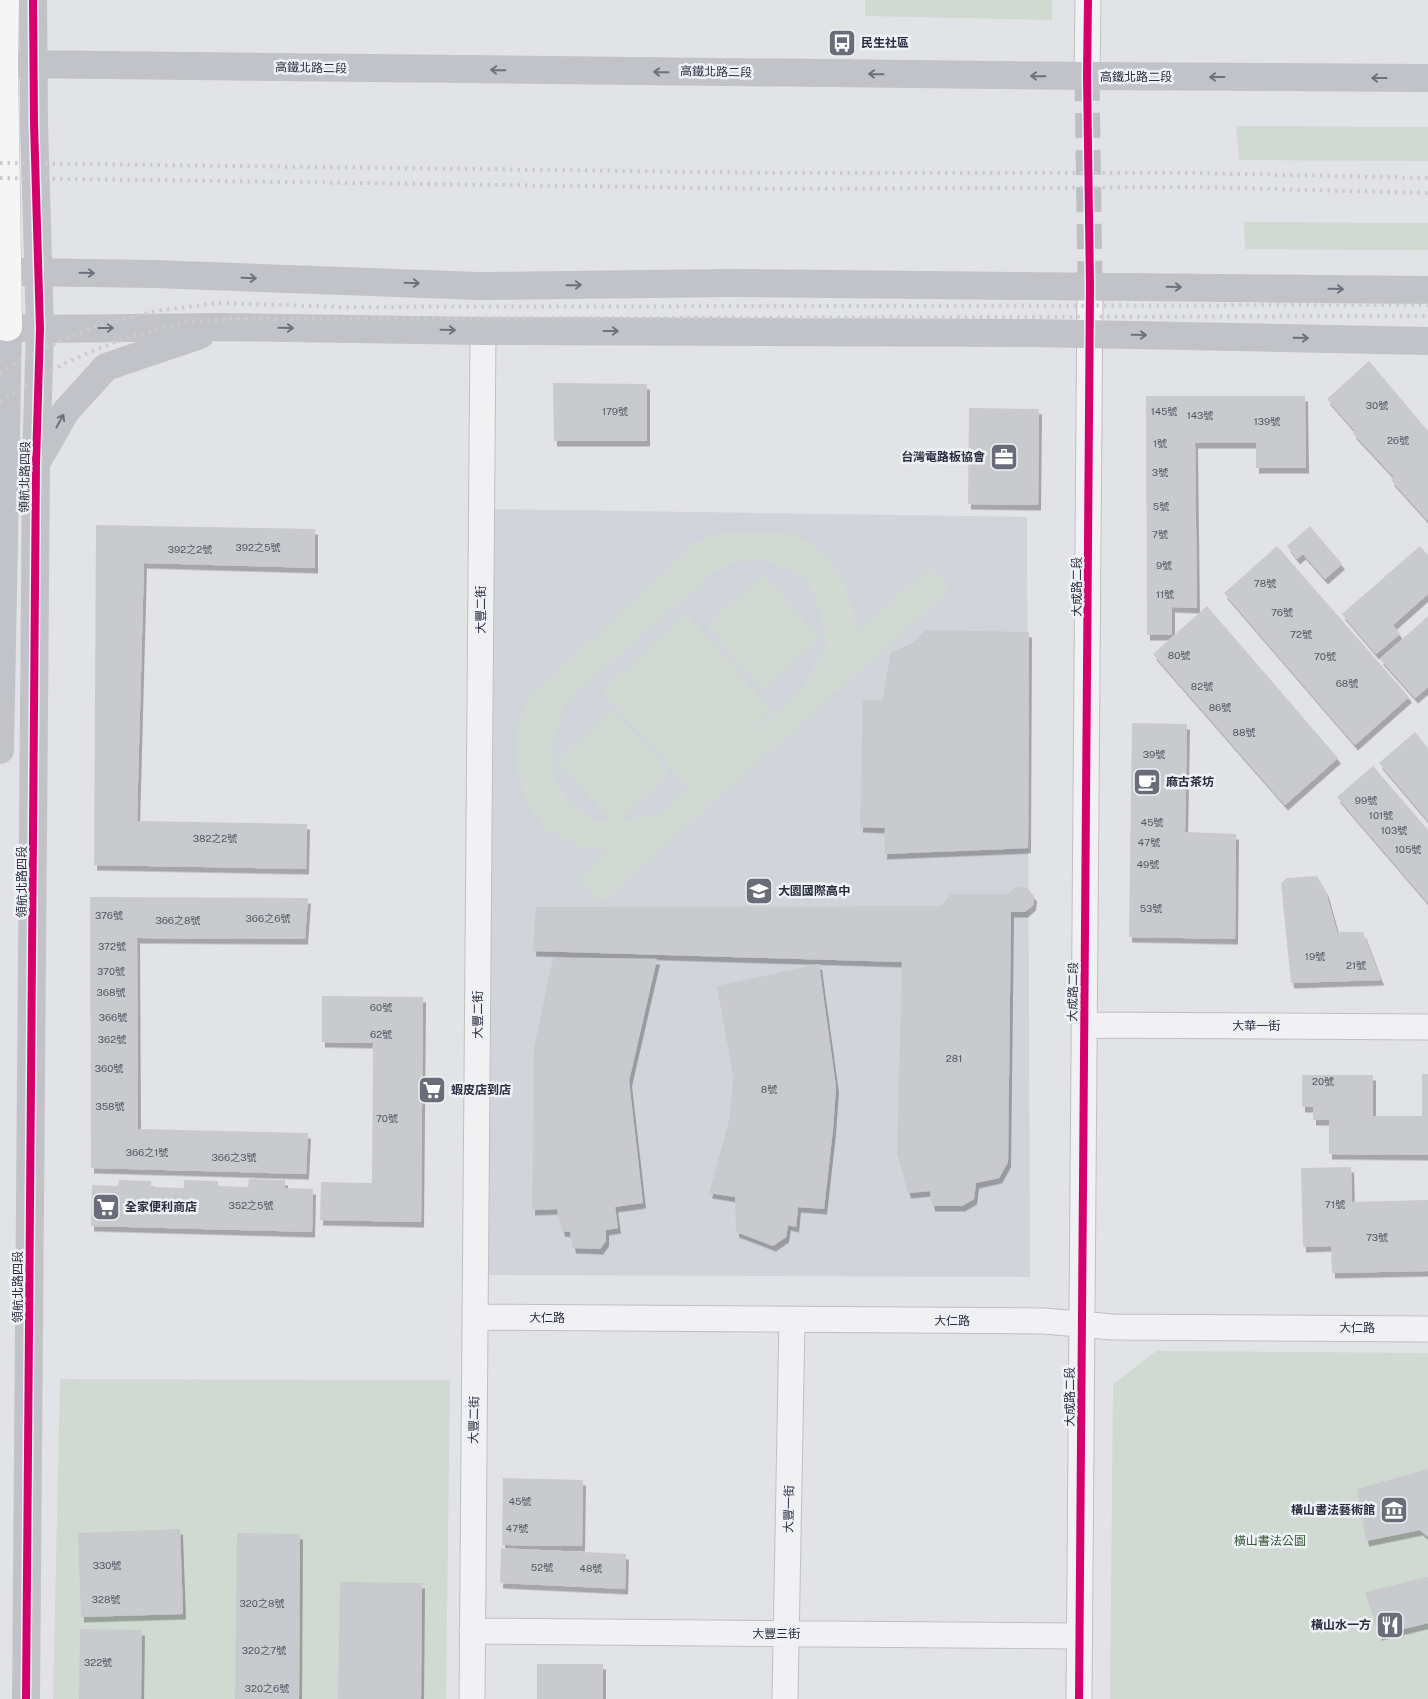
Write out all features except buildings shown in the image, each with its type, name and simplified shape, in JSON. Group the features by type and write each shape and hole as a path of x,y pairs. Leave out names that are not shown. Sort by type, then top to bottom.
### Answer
{"main road":[{"name":"領航北路四段","path":"4,326 2,64 5,0"}],"street":[{"name":"領航北路四段","path":"26,1699 36,463 40,329 33,0"},
{"path":"1087,76 1088,0"},
{"name":"高鐵北路二段","path":"2,64 1428,78"},
{"path":"3,273 155,274 478,286 729,283 1428,290"},
{"name":"大成路二段","path":"1079,1699 1090,286"},
{"name":"領航北路四段","path":"0,750 4,326"},
{"path":"4,326 40,329 222,327 483,331 1090,334 1428,341"},
{"path":"36,463 66,411 106,366 222,327"},
{"name":"大豐二街","path":"472,1699 483,331"},
{"name":"大華一街","path":"1084,1025 1428,1027"},
{"name":"大仁路","path":"475,1317 1044,1321 1113,1327 1428,1329"},
{"name":"大豐一街","path":"785,1699 792,1320"},
{"name":"大豐三街","path":"472,1631 1079,1636"}],"shaded area":[{"name":"大園國際高中","path":"492,509 1027,517 1030,1277 488,1275"}],"green space":[{"path":"865,0 1052,0 1052,20 865,16"},
{"path":"1236,126 1428,127 1428,161 1239,160"},
{"path":"1244,222 1428,223 1428,250 1245,249"},
{"path":"719,533 794,534 821,551 838,572 852,603 857,633 929,567 951,589 601,903 578,879 608,851 582,847 545,829 526,801 516,767 517,728 527,699 694,544","holes":["758,560 803,578 818,604 827,645 802,688 715,765 771,710 686,613 602,691 688,788 658,815 620,820 670,773 611,709 557,761 611,821 598,822 571,805 554,778 551,746 567,701 707,578 732,562"]},
{"path":"763,574 820,638 763,690 706,626"},
{"name":"橫山書法公園","path":"1156,1351 1428,1353 1428,1699 1110,1699 1113,1384"},
{"path":"60,1379 450,1380 446,1699 53,1699"}],"tunnel":[{"path":"1087,76 1090,286"}],"railway":[{"path":"0,163 784,173 1195,173 1428,178"},
{"path":"0,178 784,189 1195,187 1428,193"},
{"path":"0,373 27,356 98,325 156,311 218,303 339,307 1428,305"},
{"path":"0,402 65,363 112,343 136,335 196,321 231,319 1428,316"}],"cycle path":[{"path":"26,1699 36,463 40,329 34,123 33,0"},
{"path":"1079,1699 1090,286 1087,76 1088,0"}],"place":[{"name":"民生社區","path":"842,43"},
{"name":"台灣電路板協會","path":"1004,457"},
{"name":"麻古茶坊","path":"1147,782"},
{"name":"大園國際高中","path":"759,891"},
{"name":"蝦皮店到店","path":"432,1090"},
{"name":"全家便利商店","path":"106,1207"},
{"name":"橫山書法藝術館","path":"1394,1510"},
{"name":"橫山水一方","path":"1390,1625"}]}
